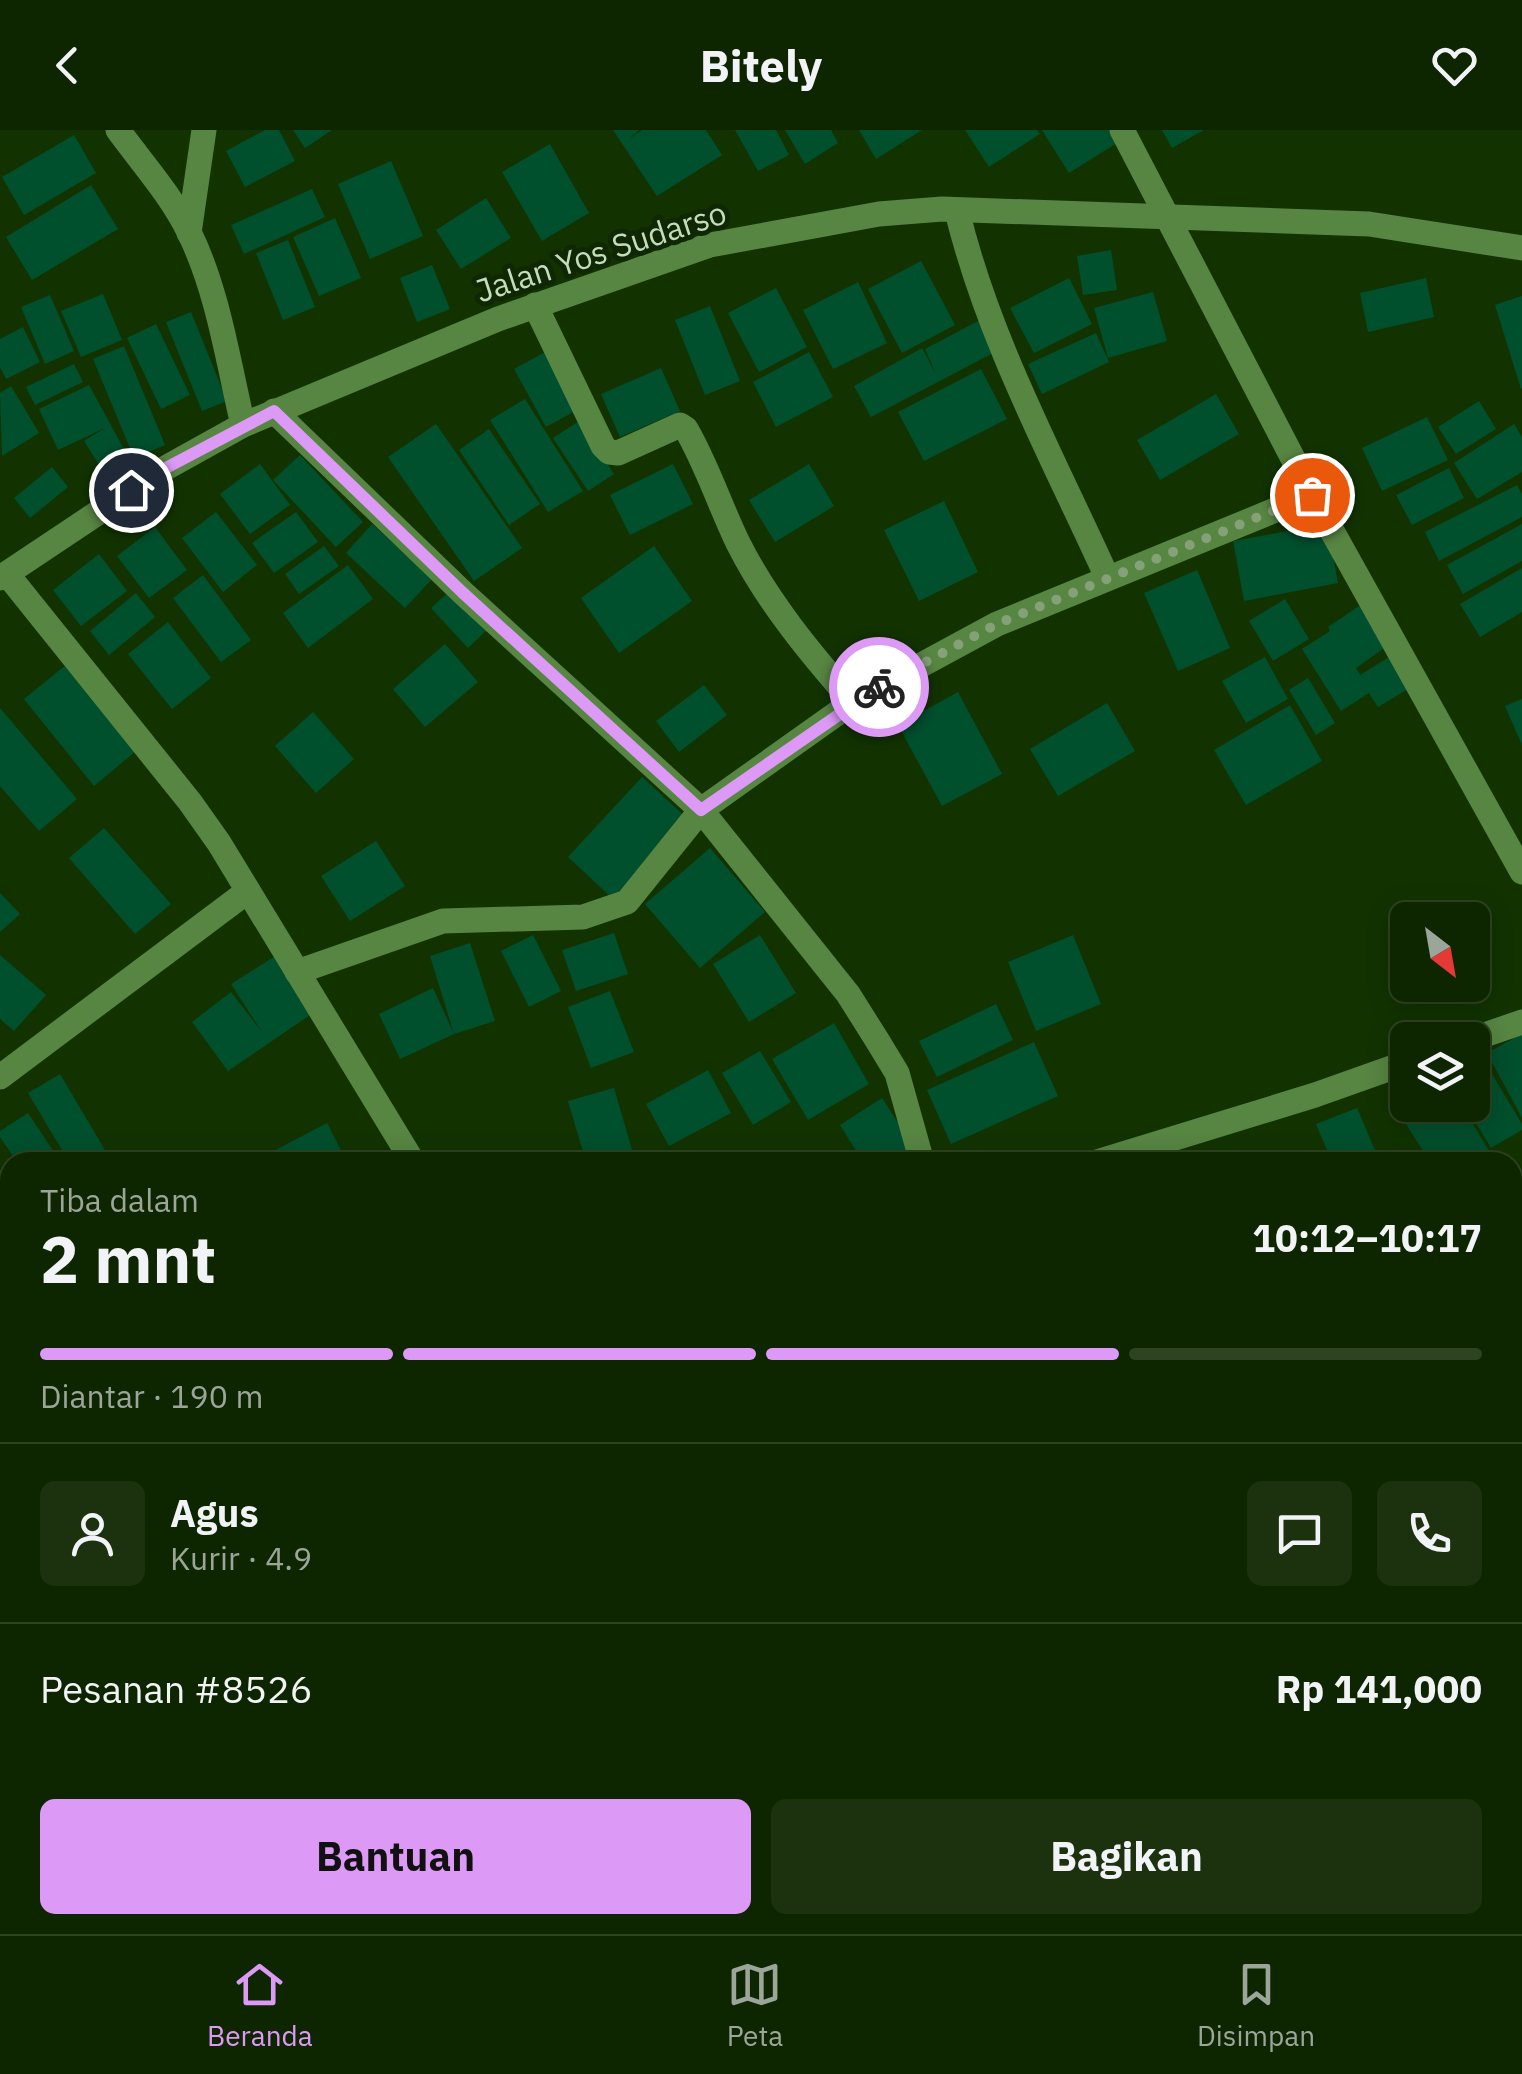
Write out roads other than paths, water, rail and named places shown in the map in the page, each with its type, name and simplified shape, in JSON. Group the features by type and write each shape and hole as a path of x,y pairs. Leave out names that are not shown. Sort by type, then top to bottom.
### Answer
{"street":[{"path":"118,130 171,200 190,233 216,310 242,425"},
{"path":"190,233 204,130"},
{"path":"1122,130 1312,495 1522,872"},
{"path":"958,210 972,268 993,325 1107,577"},
{"name":"Jalan Yos Sudarso","path":"4,576 162,470 242,425 535,305 710,245 879,214 958,210 1368,224 1522,248"},
{"path":"535,305 609,452 618,453 680,425 686,429 739,545 814,658 853,702"},
{"path":"274,411 462,592 701,810 858,1009 897,1073 919,1152"},
{"path":"297,972 443,921 583,918 610,910 627,902 640,888 701,810 853,702 997,624 1312,495"},
{"path":"4,576 190,802 407,1152"},
{"path":"0,1077 248,891"},
{"path":"1490,1033 1522,1022"},
{"path":"1130,1152 1390,1068"}]}
